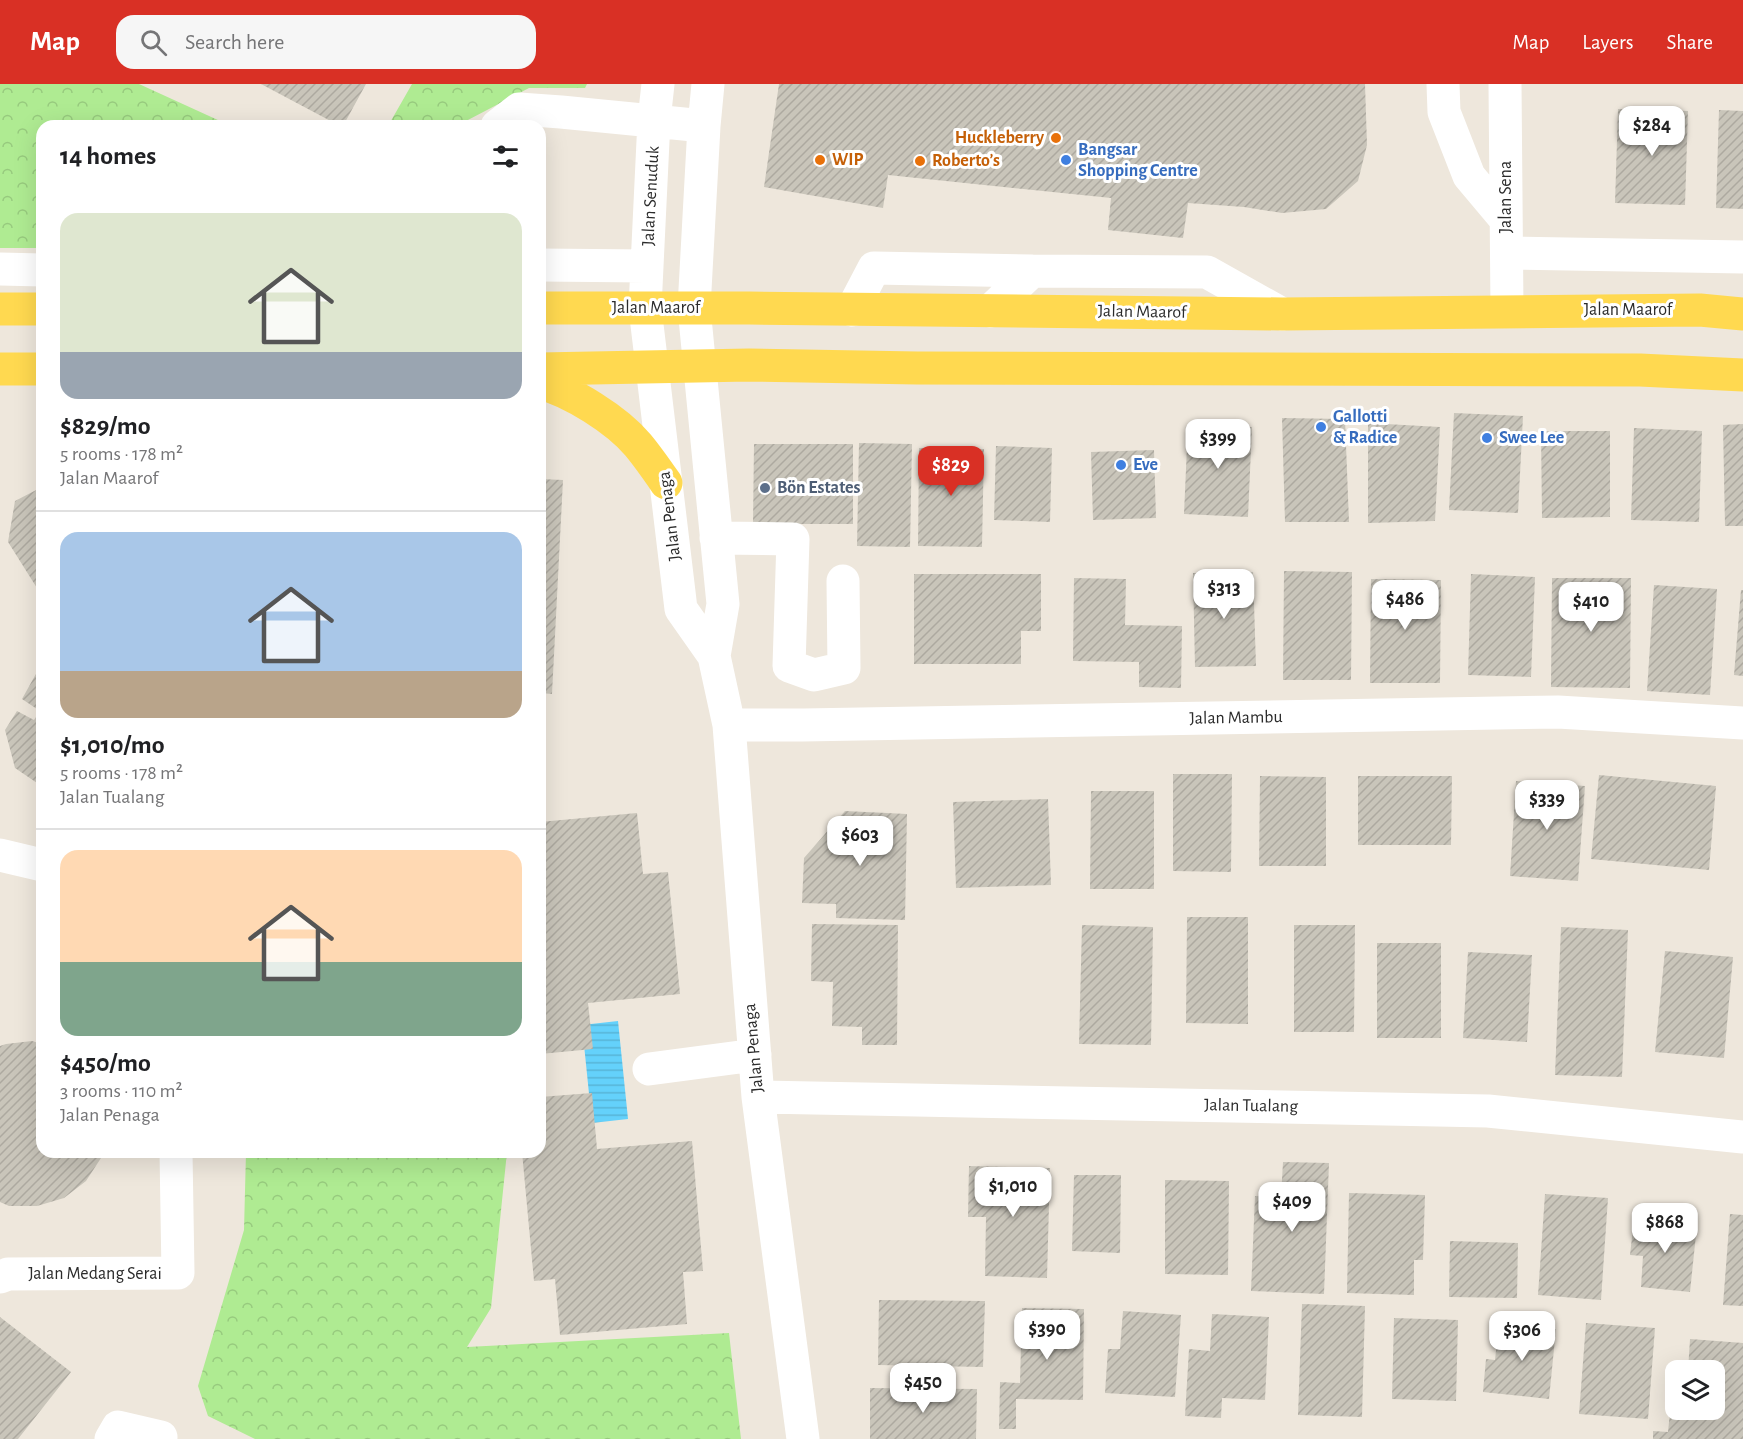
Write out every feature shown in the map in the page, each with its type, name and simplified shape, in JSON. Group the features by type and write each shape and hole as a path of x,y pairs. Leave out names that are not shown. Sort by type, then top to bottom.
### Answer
{"main road":[{"name":"Jalan Maarof","path":"546,308 1282,314 1700,310 1743,314"},
{"path":"0,309 36,309"},
{"path":"546,369 699,366 1201,370 1640,370 1743,375"},
{"path":"0,369 36,369"},
{"path":"546,385 586,403 612,421 637,443 666,483"}],"street":[{"name":"Jalan Senuduk","path":"652,366 645,308 654,120 658,84"},
{"path":"694,308 708,84"},
{"path":"1443,84 1444,112 1469,176 1506,220"},
{"name":"Jalan Sena","path":"1505,84 1507,311"},
{"path":"505,120 519,109 704,126"},
{"path":"1507,253 1743,257"},
{"path":"546,265 647,266"},
{"path":"852,310 874,268 1207,272 1282,314"},
{"path":"0,269 36,270"},
{"path":"990,311 1032,271"},
{"name":"Jalan Penaga","path":"694,308 723,604 714,656 729,724 758,1096 803,1439"},
{"name":"Jalan Penaga","path":"652,366 681,609 714,656"},
{"path":"716,538 793,539 789,666 814,675 844,668 843,581"},
{"name":"Jalan Mambu","path":"729,724 803,725 1558,712 1743,723"},
{"path":"0,855 36,864"},
{"path":"649,1070 755,1055"},
{"name":"Jalan Tualang","path":"758,1096 1488,1111 1743,1137"},
{"name":"Jalan Medang Serai","path":"0,1277 8,1274 178,1274 176,1158"},
{"path":"111,1439 118,1427 161,1437"}],"green space":[{"path":"0,84 139,84 218,120 36,120 36,248 0,248"},
{"path":"412,84 587,84 585,88 529,88 468,120 391,120"},
{"path":"246,1158 506,1158 491,1308 467,1347 729,1333 741,1439 255,1439 208,1416 198,1386 244,1230"}],"water":[{"path":"618,1021 628,1119 592,1123 582,1025"}],"building":[{"path":"261,84 366,84 346,120 329,120"},
{"name":"Bangsar Shopping Centre","path":"779,84 1365,84 1367,145 1358,181 1326,209 1282,213 1244,207 1188,203 1183,238 1108,230 1111,198 888,175 883,208 764,187"},
{"path":"1618,109 1688,111 1685,205 1615,203"},
{"path":"1719,110 1743,111 1743,209 1716,208"},
{"path":"1454,413 1523,416 1518,513 1449,510"},
{"path":"1282,418 1345,419 1349,522 1285,522"},
{"path":"1368,423 1440,427 1435,521 1368,523"},
{"path":"1188,424 1252,427 1248,517 1184,514"},
{"path":"1743,424 1743,526 1725,526 1723,425"},
{"path":"1634,428 1702,431 1699,522 1631,520"},
{"path":"1541,431 1610,431 1610,517 1542,518"},
{"path":"859,443 912,444 910,547 857,546"},
{"path":"754,444 853,444 853,524 753,524"},
{"path":"996,446 1052,448 1050,522 994,520"},
{"path":"919,448 984,449 982,547 918,546"},
{"path":"1154,450 1156,518 1093,520 1091,452"},
{"path":"546,479 563,480 552,694 546,694"},
{"path":"36,490 36,586 8,542 15,501"},
{"path":"1284,571 1352,572 1351,680 1283,680"},
{"path":"1253,572 1256,666 1195,667 1193,573"},
{"path":"914,574 1041,574 1041,631 1021,631 1021,664 914,664"},
{"path":"1471,574 1535,577 1531,677 1468,675"},
{"path":"1074,578 1126,579 1125,625 1182,626 1181,688 1139,687 1139,662 1073,661"},
{"path":"1552,578 1631,578 1630,688 1551,687"},
{"path":"1371,579 1441,580 1440,683 1370,683"},
{"path":"1654,585 1717,589 1710,695 1647,691"},
{"path":"1741,590 1743,590 1743,676 1734,675"},
{"path":"36,674 36,708 22,699"},
{"path":"17,711 34,720 36,717 36,782 15,768 5,730"},
{"path":"1173,774 1232,774 1231,872 1173,871"},
{"path":"1599,775 1716,786 1709,870 1591,859"},
{"path":"1260,776 1326,777 1326,866 1259,866"},
{"path":"1358,776 1452,776 1451,845 1358,845"},
{"path":"1516,781 1585,786 1578,881 1510,876"},
{"path":"1091,791 1154,791 1154,889 1090,889"},
{"path":"1048,799 1051,885 956,888 953,802"},
{"path":"845,811 907,814 905,920 836,918 836,904 802,903 804,858"},
{"path":"637,813 643,874 668,872 680,994 588,1003 593,1049 546,1053 546,821"},
{"path":"1187,917 1248,917 1248,1024 1186,1023"},
{"path":"812,924 898,925 897,1045 862,1045 862,1027 832,1026 833,982 811,981"},
{"path":"1082,925 1153,927 1151,1045 1079,1044"},
{"path":"1294,925 1355,925 1354,1032 1294,1032"},
{"path":"1561,927 1628,930 1622,1077 1555,1075"},
{"path":"1377,943 1441,943 1441,1038 1377,1038"},
{"path":"1665,951 1733,957 1724,1058 1655,1052"},
{"path":"1468,952 1532,955 1527,1042 1463,1038"},
{"path":"36,1042 36,1158 101,1158 86,1181 64,1198 37,1206 9,1206 0,1202 0,1046"},
{"path":"592,1093 597,1149 692,1141 703,1271 683,1272 687,1324 560,1335 555,1279 534,1281 523,1158 546,1158 546,1097"},
{"path":"1283,1162 1329,1163 1324,1294 1251,1291 1255,1196 1281,1197"},
{"path":"969,1166 1050,1168 1047,1278 985,1276 986,1217 968,1217"},
{"path":"1074,1175 1121,1175 1120,1253 1072,1251"},
{"path":"1165,1180 1229,1181 1228,1275 1165,1274"},
{"path":"1349,1193 1425,1195 1423,1260 1414,1260 1414,1295 1347,1293"},
{"path":"1545,1194 1608,1198 1601,1300 1538,1295"},
{"path":"1730,1214 1743,1215 1743,1306 1723,1305"},
{"path":"1634,1219 1697,1225 1690,1292 1641,1287 1643,1256 1630,1255"},
{"path":"1450,1241 1518,1243 1517,1298 1449,1297"},
{"path":"879,1300 985,1301 983,1367 878,1365"},
{"path":"1302,1304 1365,1306 1362,1417 1298,1415"},
{"path":"1022,1308 1084,1309 1083,1400 1016,1399 1016,1429 999,1429 1000,1382 1020,1383"},
{"path":"1123,1311 1181,1315 1175,1397 1105,1393 1108,1349 1120,1349"},
{"path":"1212,1314 1269,1317 1265,1400 1222,1398 1221,1418 1185,1416 1189,1349 1210,1351"},
{"path":"0,1317 71,1372 18,1439 0,1439"},
{"path":"1394,1318 1458,1320 1456,1401 1392,1399"},
{"path":"1499,1323 1556,1329 1549,1399 1483,1392 1486,1359 1495,1360"},
{"path":"1586,1323 1655,1328 1648,1419 1579,1414"},
{"path":"1690,1339 1743,1343 1743,1439 1653,1439 1653,1431 1668,1432 1669,1420 1725,1420 1725,1360 1689,1360"},
{"path":"870,1388 977,1389 976,1439 870,1439"}],"place":[{"name":"Huckleberry","path":"1056,138"},
{"name":"WIP","path":"820,160"},
{"name":"Bangsar Shopping Centre","path":"1066,160"},
{"name":"Roberto’s","path":"920,161"},
{"name":"Gallotti & Radice","path":"1321,427"},
{"name":"Swee Lee","path":"1487,438"},
{"name":"Eve","path":"1121,465"},
{"name":"Bön Estates","path":"765,488"}]}
